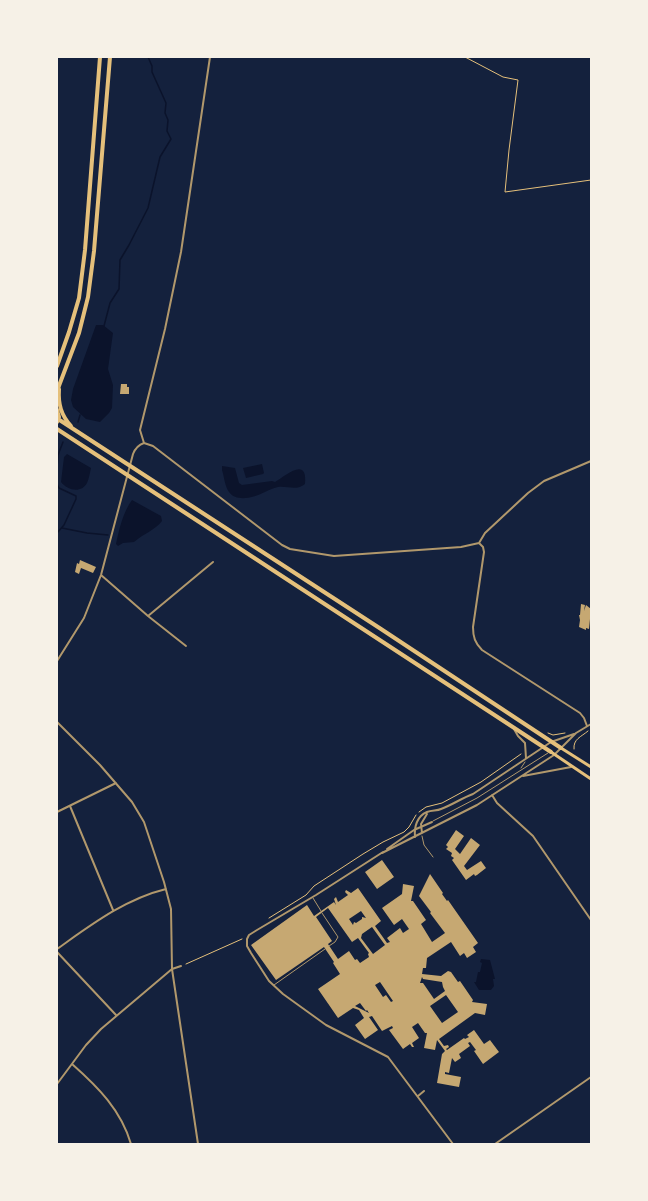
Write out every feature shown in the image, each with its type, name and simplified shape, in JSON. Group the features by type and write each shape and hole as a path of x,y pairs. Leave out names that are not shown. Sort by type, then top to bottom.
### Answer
{"highway":[{"path":"57,366 69,333 80,288 100,57"},
{"path":"79,432 68,423 61,410 58,388 79,333 88,297 110,57"},
{"path":"57,410 58,421 79,432 561,748"},
{"path":"57,429 552,753"}],"main road":[{"path":"561,748 591,767"},
{"path":"552,753 591,779"}],"street":[{"path":"144,443 140,428 165,329 181,252 210,57"},
{"path":"57,661 84,618 101,575 133,454 139,445 144,443 153,446 282,545 290,549 334,556 461,547 478,543 484,532 544,481 591,461"},
{"path":"478,543 483,547 484,552 473,627 476,645 580,713 587,726"},
{"path":"147,616 213,562"},
{"path":"101,575 147,616 186,646"},
{"path":"57,722 116,783 132,802 144,822 171,909 172,969 198,1144"},
{"path":"415,837 414,830 423,814 440,810 473,794 543,747 591,724"},
{"path":"514,729 525,743 526,760"},
{"path":"382,853 477,805 561,748 576,733"},
{"path":"521,777 572,767"},
{"path":"57,812 116,783"},
{"path":"492,795 497,803 533,836 591,920"},
{"path":"70,806 113,910"},
{"path":"422,833 420,827 428,812"},
{"path":"432,822 414,830 382,853 244,939 273,986 326,1024 388,1057 453,1144"},
{"path":"116,1015 57,951 113,910 145,895 166,889"},
{"path":"57,1084 101,1029 172,969 181,966"},
{"path":"72,1064 106,1096 120,1115 131,1144"},
{"path":"495,1144 591,1077"},
{"path":"418,1096 424,1090"}],"lane":[{"path":"433,857 424,845 422,833 432,822 477,798 542,756 552,753"},
{"path":"520,770 526,760"},
{"path":"312,897 338,937 329,946"},
{"path":"273,986 325,949"}],"path":[{"path":"465,57 502,77 518,80 505,192 591,180"},
{"path":"573,750 576,740 590,730"},
{"path":"545,733 553,735 568,732"},
{"path":"263,922 306,896 314,886"},
{"path":"181,966 244,939 246,934"}],"water":[{"path":"96,325 103,325 113,333 108,369 113,385 112,408 100,422 86,419 73,407 71,400"},
{"path":"67,454 91,468 87,483 81,489 70,489 61,482 64,457"},
{"path":"262,464 263,474 246,478 243,468"},
{"path":"222,466 235,468 239,483 242,485 275,482 299,469 305,475 305,484 296,488 276,487 261,494 241,498 232,495 228,490"},
{"path":"132,500 161,516 162,521 134,542 118,546 116,544 122,521"},
{"path":"481,959 490,960 495,979 493,979 494,986 491,990 479,990 474,982 480,972"}],"building":[{"path":"121,384 127,384 129,394 120,394"},
{"path":"80,560 96,567 93,573 81,568 79,574 75,572"},
{"path":"581,604 585,605 584,611 586,605 591,609 589,629 586,628 586,630 579,627"},
{"path":"456,830 464,836 455,849 460,854 471,838 480,845 464,866 467,870 481,861 486,868 466,880 452,860 454,858 451,856 452,853 446,849 448,847 446,845"},
{"path":"382,860 394,877 377,889 365,872"},
{"path":"430,874 478,943 473,947 476,952 467,958 464,953 460,956 451,942 427,958 426,968 423,968 422,974 441,976 448,971 451,972 458,982 460,981 473,1000 472,1002 487,1004 485,1015 475,1013 439,1039 444,1046 448,1045 447,1050 469,1037 467,1035 474,1030 484,1044 490,1040 499,1052 483,1064 474,1051 476,1050 470,1042 468,1043 470,1046 459,1054 461,1058 455,1062 452,1058 449,1073 445,1072 445,1074 461,1077 459,1087 437,1083 442,1054 445,1051 437,1040 435,1050 424,1048 427,1033 418,1023 412,1027 419,1038 412,1043 414,1047 410,1044 403,1049 389,1030 393,1028 392,1026 382,1031 372,1016 369,1017 378,1030 365,1039 355,1025 364,1018 359,1010 353,1008 338,1018 318,989 340,974 324,947 276,980 251,945 307,905 314,916 334,902 336,905 334,899 336,897 338,902 348,895 346,890 351,893 358,888 381,921 375,926 387,943 390,942 387,938 400,928 403,933 409,929 402,919 394,925 382,908 402,894 403,884 414,886 411,901 426,920 421,924 432,942 445,933 419,896","holes":["328,908 352,942 358,938 369,953 369,957 360,963 349,951 338,959 328,944 332,941 316,917","361,911 366,918 362,917 353,925 349,919","372,927 385,945 373,954 361,938 362,934","422,977 442,982 445,991 434,999 423,983 420,983","380,982 393,1001 391,1002 386,995 383,997 375,985","446,995 458,1012 442,1023 430,1006","360,1003 369,1013 355,1006"]}],"waterway":[{"path":"104,326 110,303 119,289 120,260 148,208 160,157 171,139 167,131 166,103 148,57"},
{"path":"78,422 80,415"},
{"path":"57,468 58,455 63,442"},
{"path":"57,484 59,488 76,496 64,525 57,533"},
{"path":"62,528 108,535"}]}
